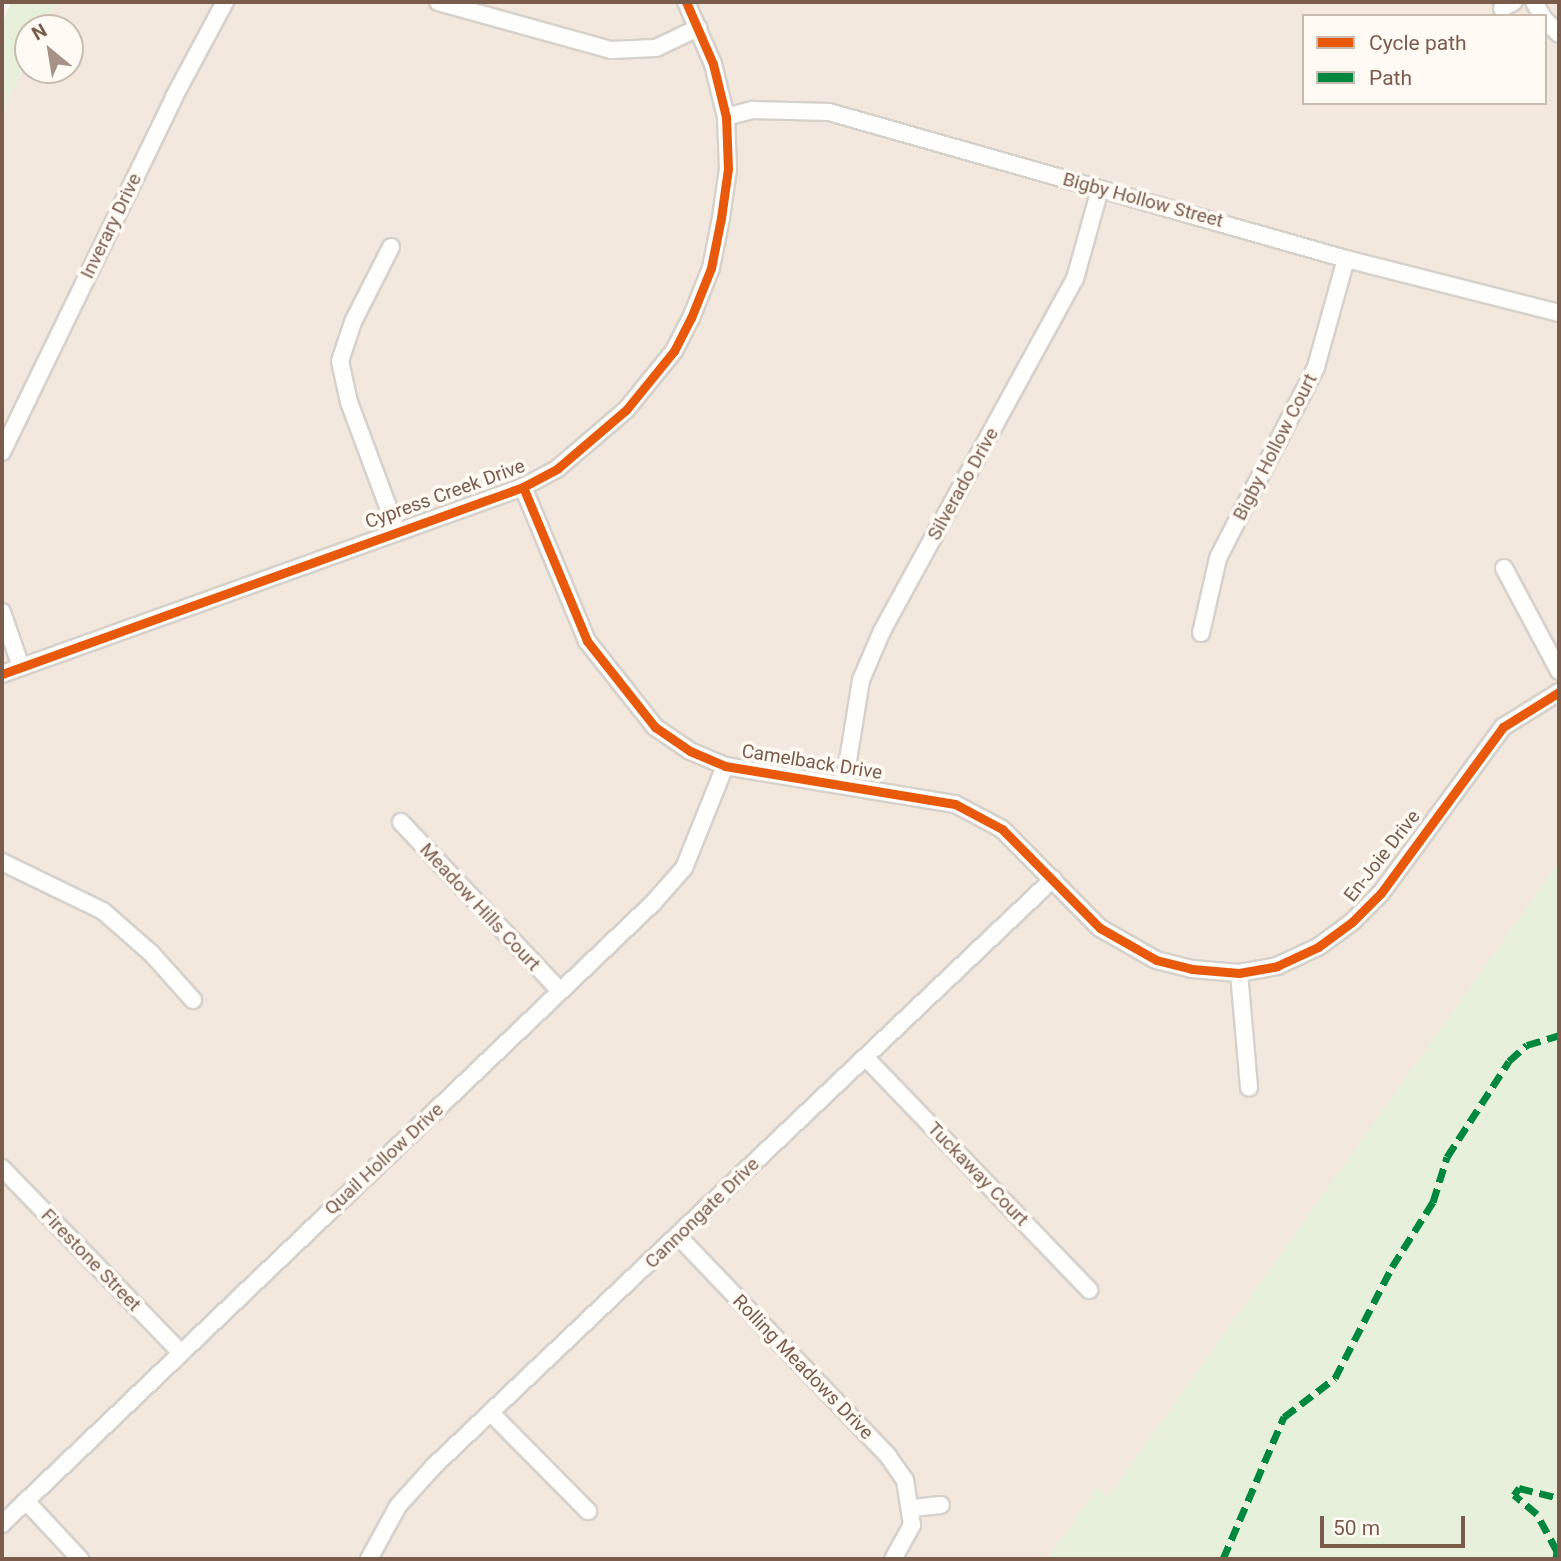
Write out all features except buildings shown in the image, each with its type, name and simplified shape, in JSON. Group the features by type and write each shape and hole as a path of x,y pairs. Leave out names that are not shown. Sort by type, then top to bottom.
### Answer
{"street":[{"name":"Inverary Drive","path":"2,452 174,97 225,2"},
{"path":"438,2 621,51 656,48 698,28"},
{"name":"Cypress Creek Drive","path":"2,674 523,487 598,437 674,351 711,268 728,169 726,117 698,28 686,2"},
{"name":"Bigby Hollow Street","path":"726,117 753,110 829,112 1346,259 1559,313"},
{"name":"Silverado Drive","path":"844,785 861,680 882,631 1075,279 1100,189"},
{"path":"391,247 353,321 341,361 349,402 397,531"},
{"name":"Bigby Hollow Court","path":"1201,633 1218,558 1316,367 1346,259"},
{"name":"Camelback Drive","path":"523,487 587,640 610,675 655,727 690,751 725,766 955,804 1002,829 1100,928 1156,960 1192,969"},
{"path":"1504,568 1559,671"},
{"path":"2,612 21,667"},
{"name":"En-Joie Drive","path":"1192,969 1239,973 1277,966 1318,947 1352,922 1381,893 1503,727 1559,692"},
{"name":"Quail Hollow Drive","path":"2,1524 684,868 725,766"},
{"name":"Meadow Hills Court","path":"401,822 559,991"},
{"path":"2,862 103,911 151,953 193,1000"},
{"name":"Cannongate Drive","path":"369,1559 398,1506 491,1413 1053,879"},
{"path":"1239,973 1249,1088"},
{"name":"Tuckaway Court","path":"866,1058 1088,1290"},
{"name":"Firestone Street","path":"2,1168 180,1352"},
{"name":"Rolling Meadows Drive","path":"678,1236 888,1456 905,1480 913,1508"},
{"path":"491,1413 588,1511"},
{"path":"26,1501 80,1559"},
{"path":"893,1559 906,1541 913,1508 941,1505"}],"shaded area":[{"path":"57,2 1559,2 1559,862 1108,1498 1098,1488 1047,1559 2,1559 2,113 16,84 84,84 84,14 51,14"}],"green space":[{"path":"11,2 57,2 51,14 14,14 14,84 16,84 2,113 2,24"},
{"path":"1559,862 1559,1559 1047,1559 1098,1487 1108,1497"}],"marked path":[{"path":"1223,1559 1284,1417 1335,1378 1392,1267 1433,1202 1447,1157 1509,1061 1527,1045 1559,1035"},
{"path":"1556,1559 1557,1551 1537,1514 1514,1495 1519,1488 1559,1498"}],"cycle path":[{"path":"2,674 523,487 558,468 626,410 674,351 691,318 711,268 721,218 728,169 726,117 713,64 686,2"},
{"path":"523,487 587,641 655,727 690,751 725,766 955,804 1002,829 1100,928 1156,960 1192,969 1239,973 1277,966 1318,947 1352,922 1381,893 1503,727 1559,692"}]}
